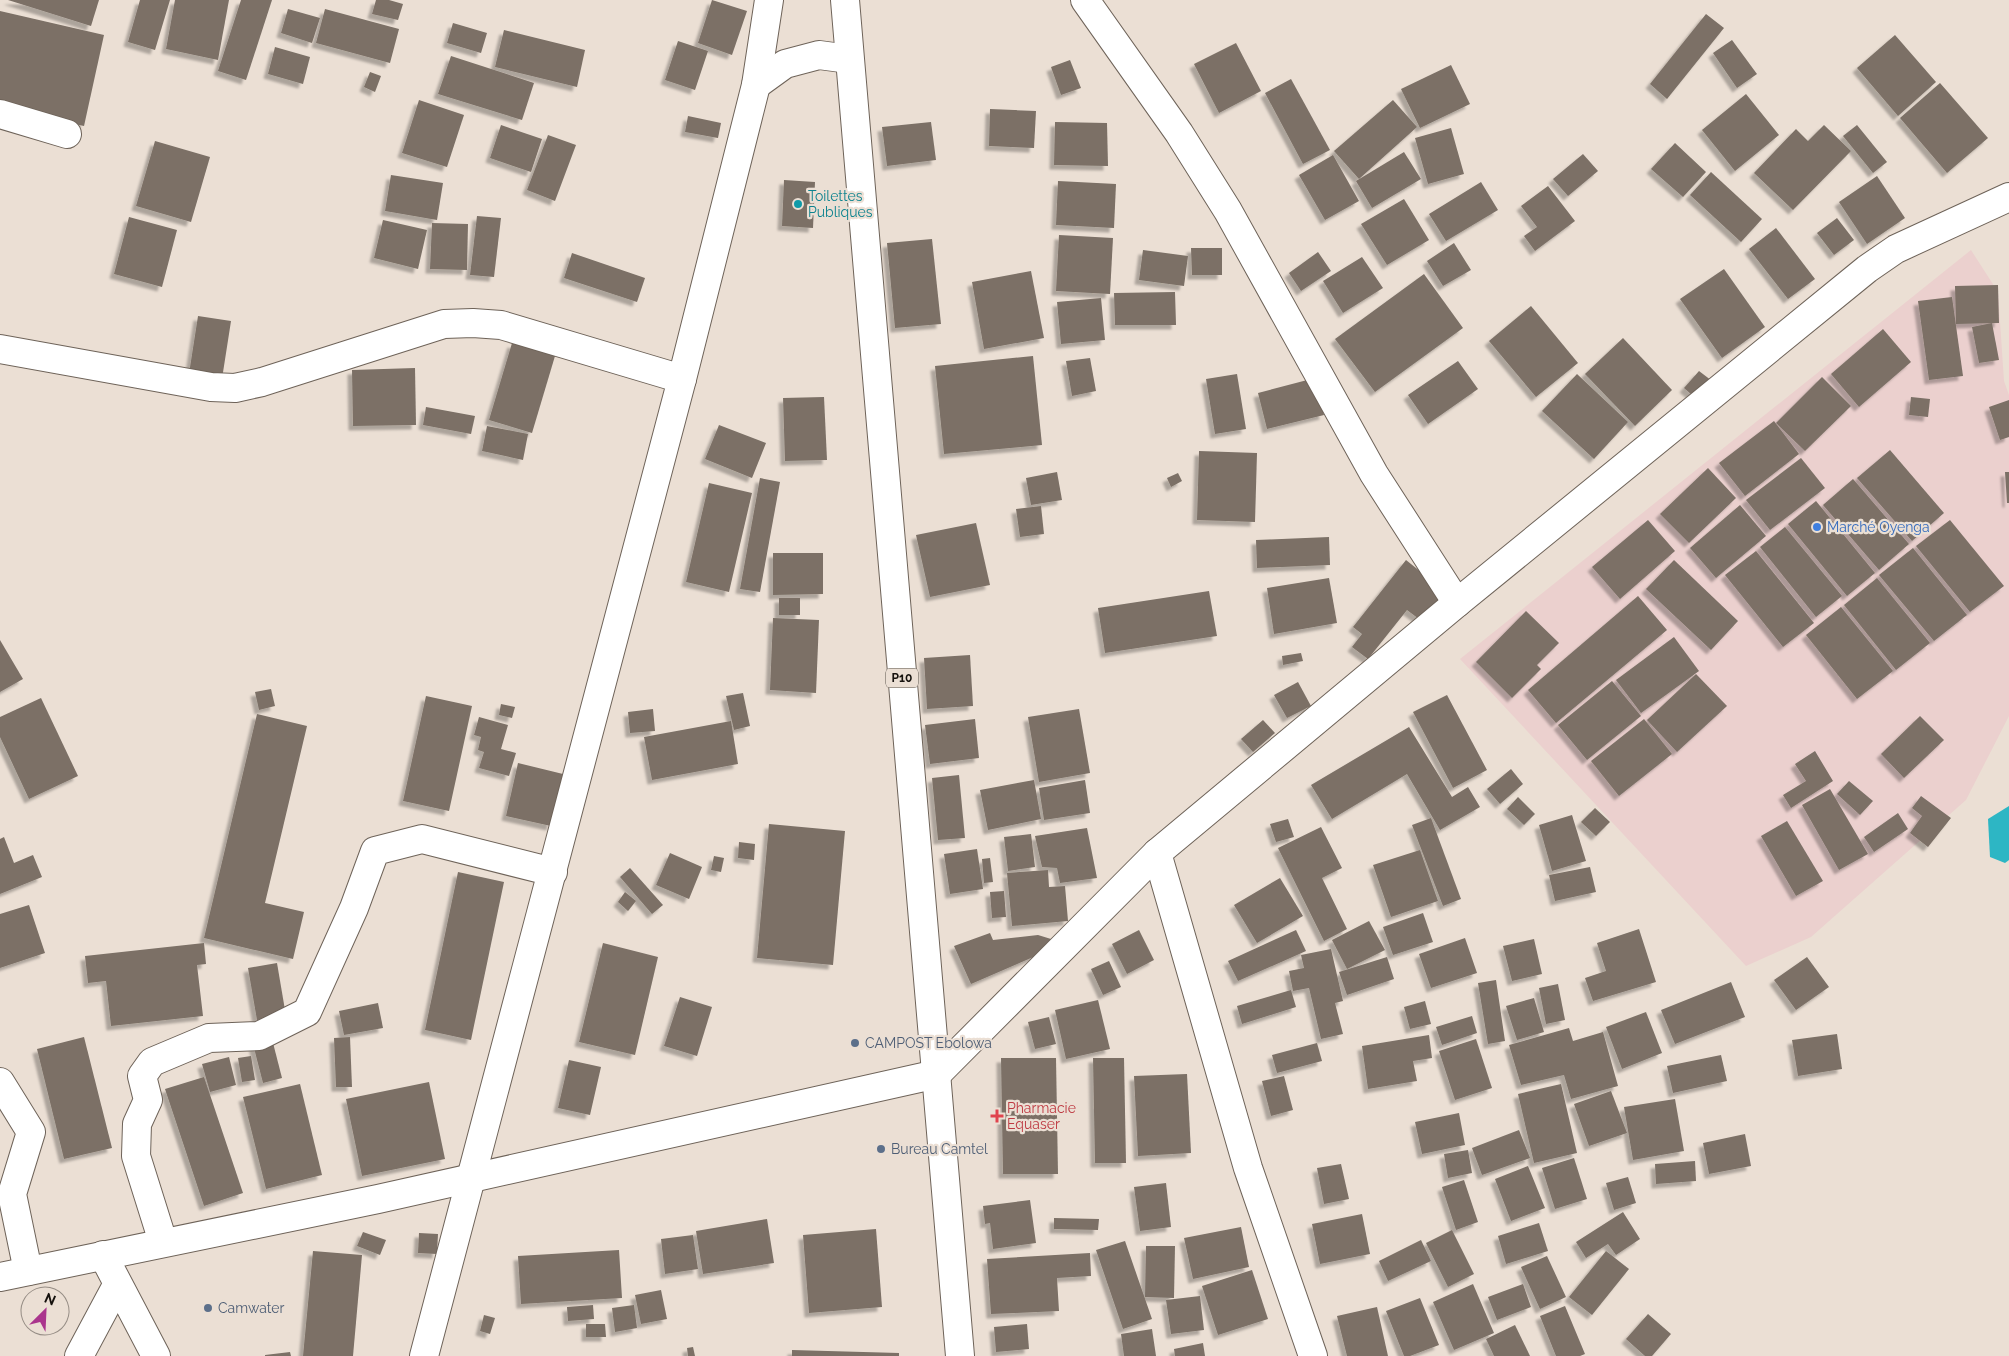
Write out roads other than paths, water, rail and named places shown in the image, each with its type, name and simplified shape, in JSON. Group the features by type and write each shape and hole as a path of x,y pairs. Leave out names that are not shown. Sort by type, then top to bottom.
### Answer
{"street":[{"path":"424,1356 682,378 756,85 769,0"},
{"name":"P10","path":"845,0 960,1356"},
{"path":"1085,0 1179,133 1228,211 1374,474 1457,603"},
{"path":"756,85 785,64 819,55 849,59"},
{"path":"0,114 67,134"},
{"path":"0,1277 472,1179 622,1143 937,1074 1157,853 1457,603 1867,269 1896,249 2009,197"},
{"path":"0,349 211,387 236,388 291,374 444,324 472,323 501,325 682,378"},
{"path":"163,1242 136,1156 137,1124 148,1100 142,1076 152,1062 209,1038 259,1036 307,1012 354,908 375,851 422,839 553,872"},
{"path":"1157,853 1248,1168 1313,1356"},
{"path":"0,1082 31,1132 12,1194 28,1271"},
{"path":"103,1255 117,1286 156,1356"},
{"path":"79,1356 117,1286"}],"water":[{"path":"2009,806 2009,860 2005,863 1990,857 1988,819"}],"place":[{"name":"Toilettes Publiques","path":"798,204"},
{"name":"Marché Oyenga","path":"1817,527"},
{"name":"CAMPOST Ebolowa","path":"855,1043"},
{"name":"Pharmacie Equaser","path":"997,1116"},
{"name":"Bureau Camtel","path":"881,1149"},
{"name":"Camwater","path":"208,1308"}]}
